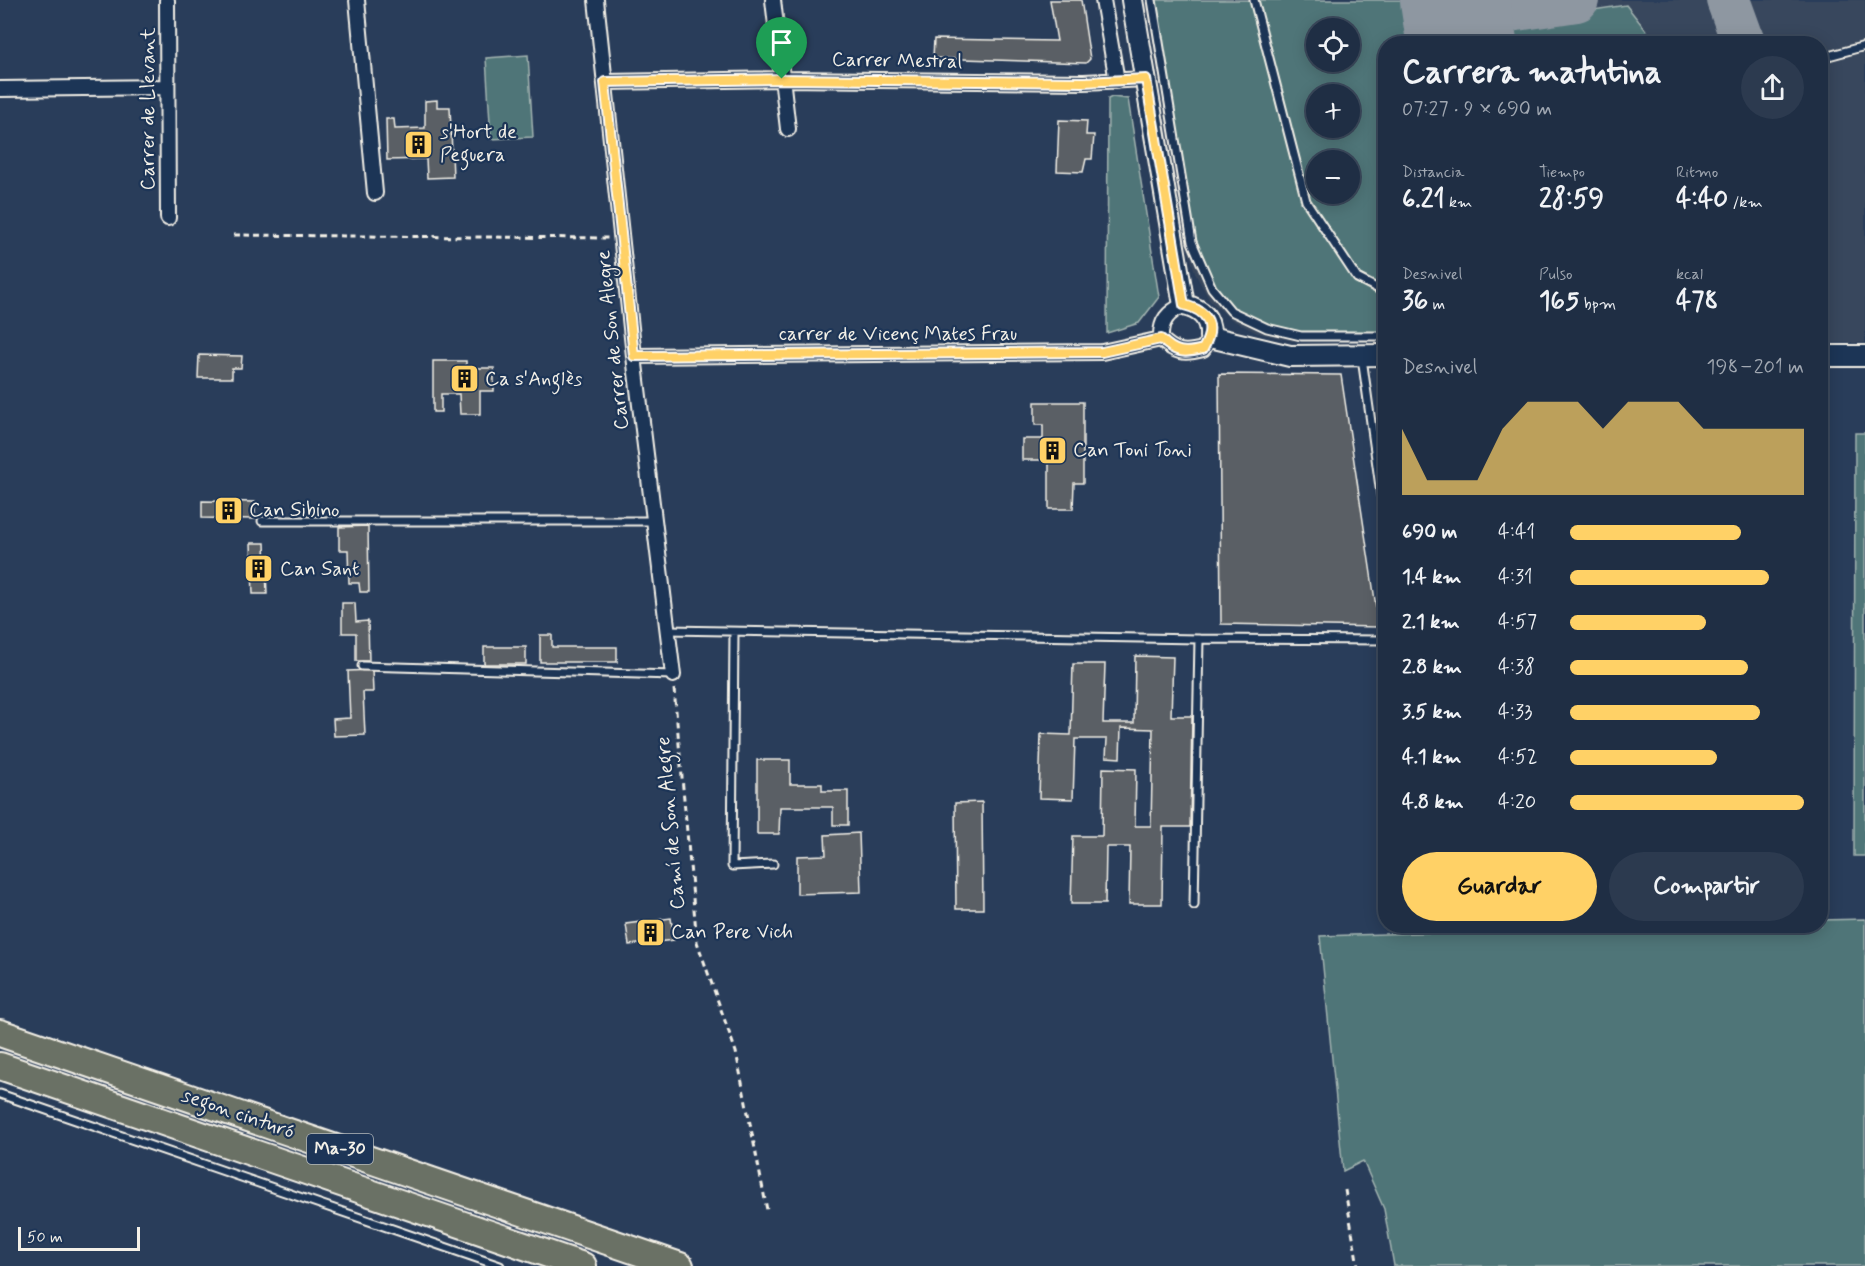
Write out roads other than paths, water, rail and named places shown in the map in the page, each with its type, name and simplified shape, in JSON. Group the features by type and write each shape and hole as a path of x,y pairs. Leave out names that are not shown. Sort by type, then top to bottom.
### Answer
{"highway":[{"name":"segon cinturó","path":"0,1033 680,1266"},
{"name":"segon cinturó","path":"0,1066 583,1266"}],"street":[{"name":"Carrer de Llevant","path":"167,0 168,218"},
{"path":"357,0 375,193"},
{"name":"Carrer de Son Alegre","path":"596,0 634,356 673,675"},
{"path":"773,0 788,129"},
{"path":"1103,0 1117,81"},
{"path":"1132,0 1184,305"},
{"name":"Carrer Mestral","path":"605,82 782,79 1117,81 1146,79"},
{"path":"0,89 167,87"},
{"path":"1184,305 1196,308 1205,316 1210,326 1210,337 1203,349 1186,354 1172,349 1161,339 1160,326 1171,310 1184,305"},
{"path":"1210,337 1290,356 1378,355"},
{"name":"carrer de Vicenç Mates Frau","path":"634,356 1102,352 1161,339"},
{"path":"1828,356 1864,357"}],"lane":[{"path":"1152,0 1192,242 1212,288 1231,311 1267,328 1301,336 1378,336"},
{"path":"1254,0 1306,201 1357,278 1378,289"},
{"path":"1828,56 1865,46"},
{"path":"1361,356 1378,475"},
{"path":"262,522 654,521"},
{"path":"668,630 1378,640"},
{"path":"734,632 732,866 772,864"},
{"path":"1194,905 1198,639"},
{"path":"362,666 673,675"},
{"path":"0,1094 500,1266"}],"place":[{"name":"s'Hort de Peguera","path":"419,144"},
{"name":"Ca s'Anglès","path":"464,379"},
{"name":"Can Toni Toni","path":"1052,450"},
{"name":"Can Sibino","path":"228,510"},
{"name":"Can Sant","path":"259,569"},
{"name":"Can Pere Vich","path":"650,932"}]}
